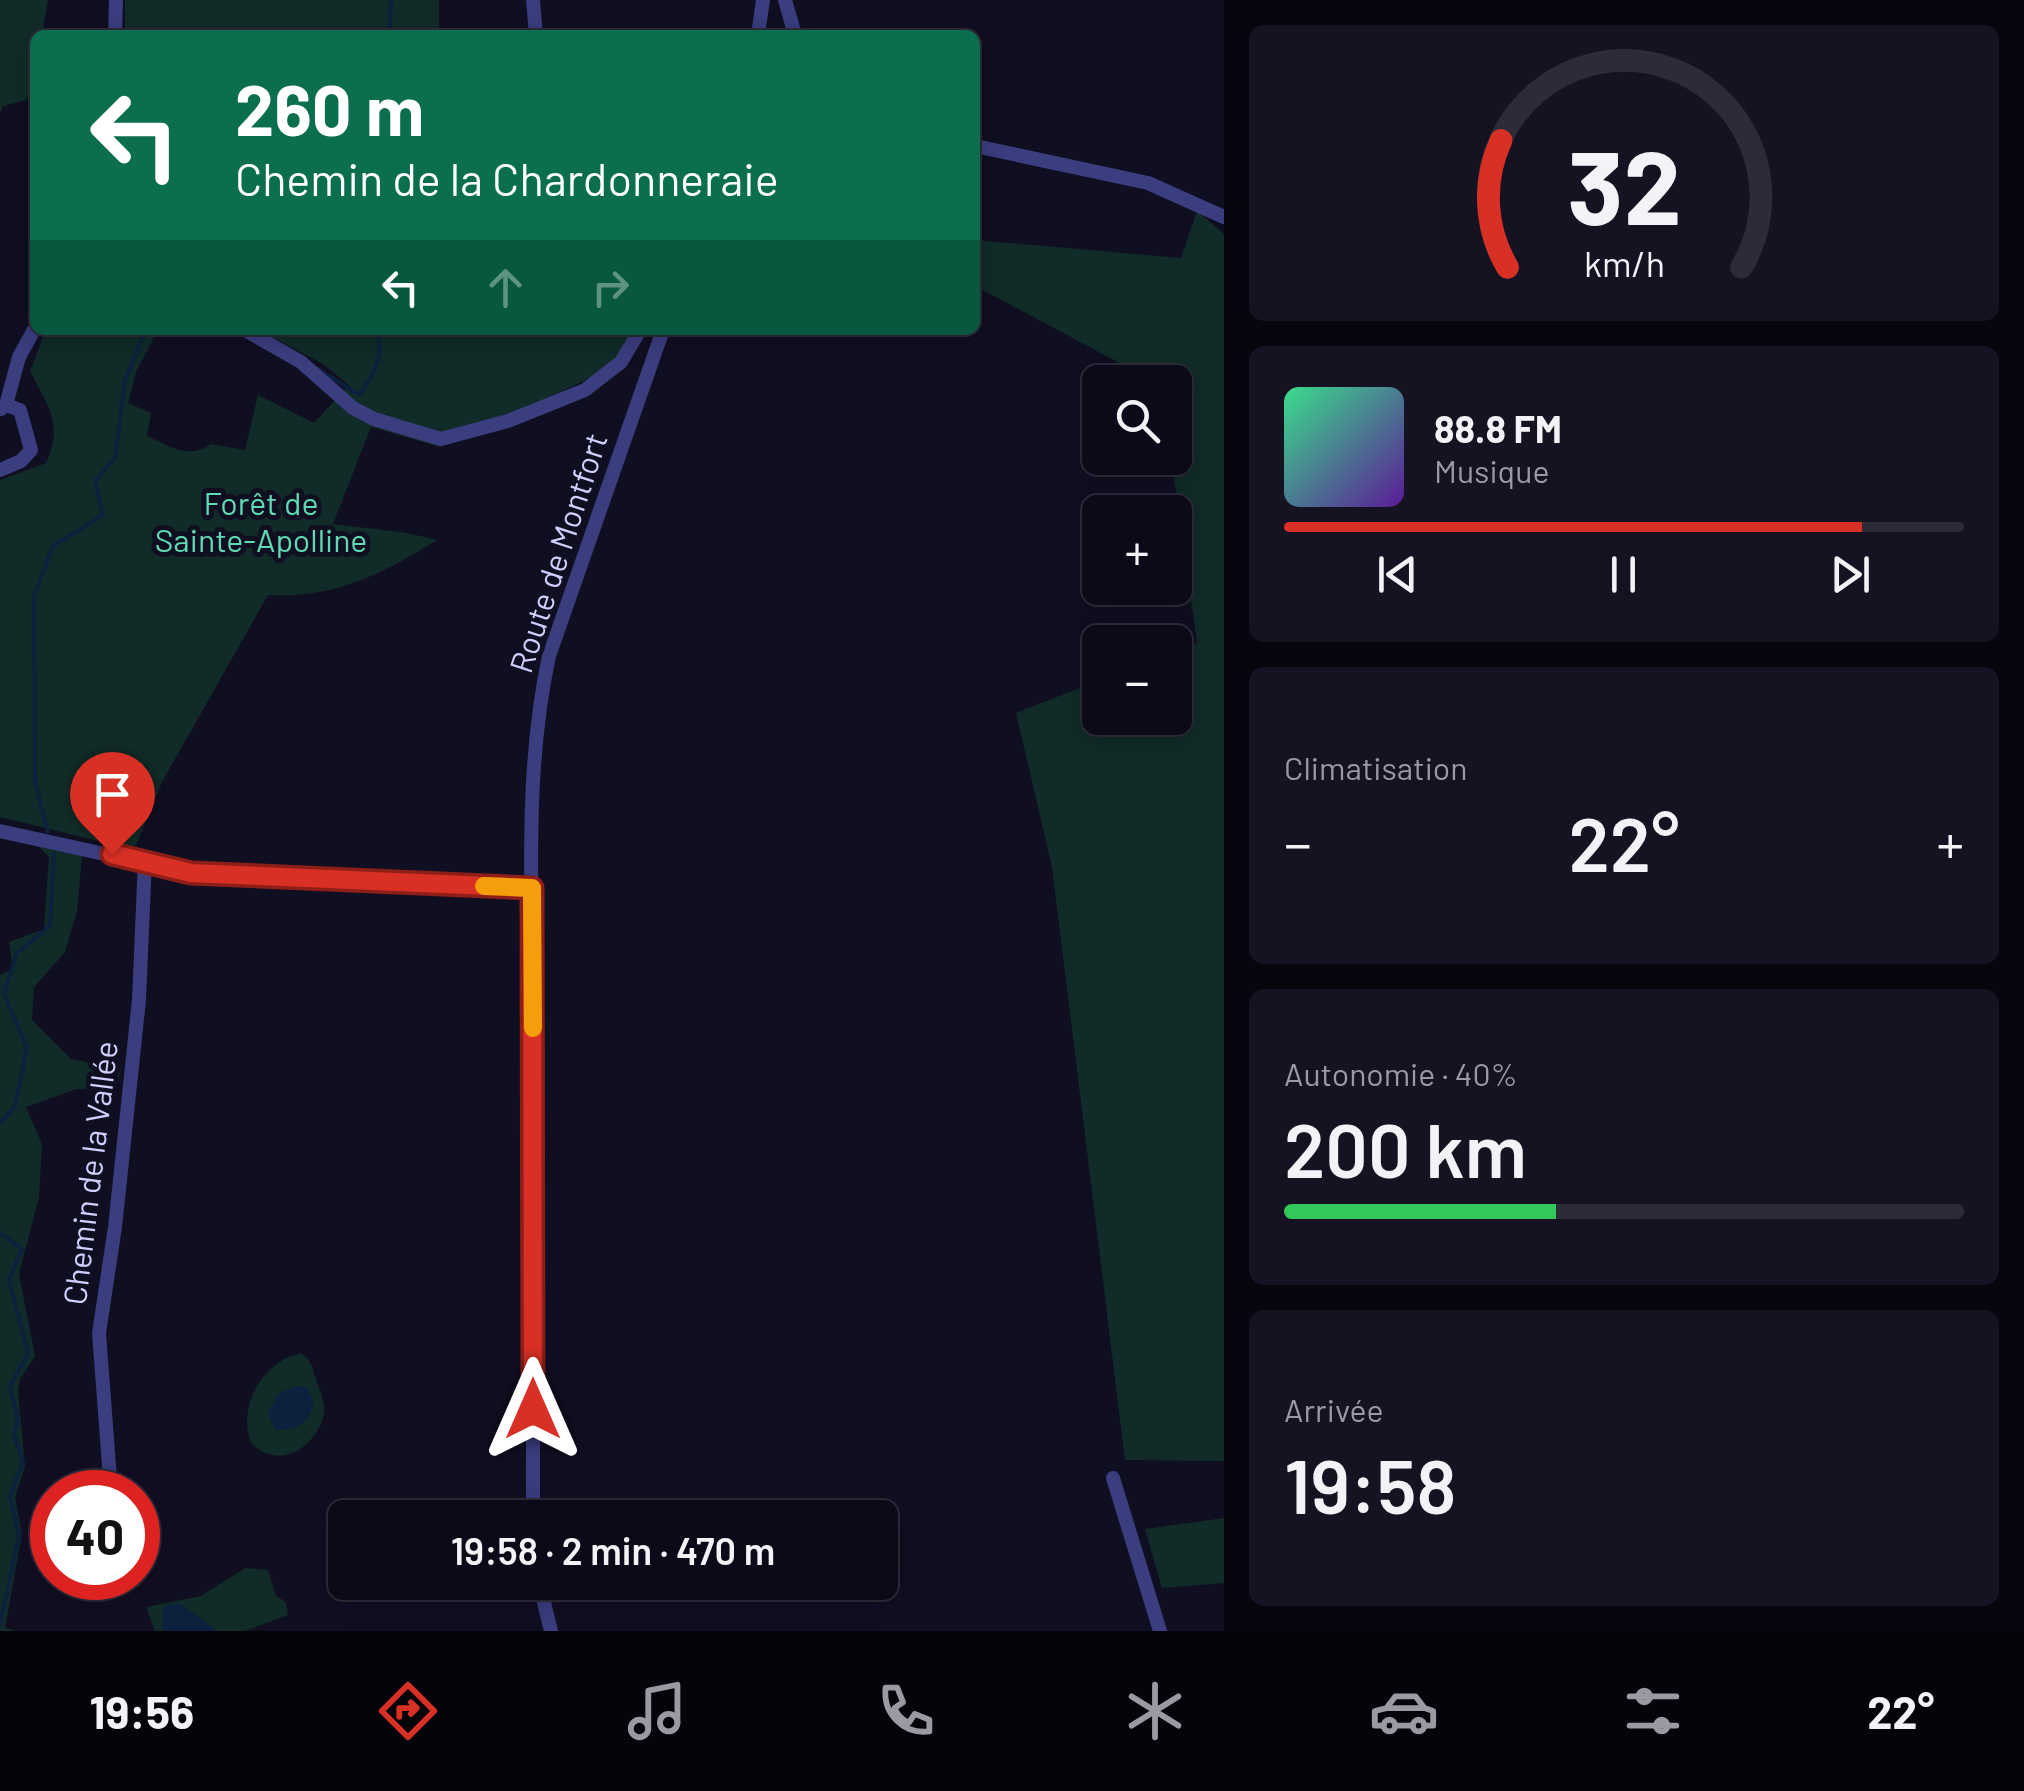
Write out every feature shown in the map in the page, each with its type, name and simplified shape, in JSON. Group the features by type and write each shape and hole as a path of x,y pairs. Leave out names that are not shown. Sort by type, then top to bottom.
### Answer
{"street":[{"path":"115,30 116,0"},
{"path":"533,0 536,30"},
{"path":"759,30 763,0"},
{"path":"784,0 793,30"},
{"path":"980,147 1148,183 1224,216"},
{"path":"0,470 22,461 31,450 20,410 3,407 19,358 31,335"},
{"path":"254,335 301,362 333,393 374,419 441,439 508,421 585,390 621,362 637,335"},
{"name":"Route de Montfort","path":"533,1500 534,756 549,656 660,335"},
{"path":"0,830 191,873 532,888"},
{"name":"Chemin de la Vallée","path":"109,1470 99,1333 115,1227 139,1000 144,860"},
{"path":"1114,1478 1160,1631"},
{"path":"543,1600 551,1631"}],"green space":[{"path":"0,0 48,0 43,30 30,30 27,100 3,106 0,113"},
{"path":"125,0 439,0 439,30 125,30"},
{"path":"1197,211 1224,234 1224,1461 1125,1460 1052,867 1016,713 1082,687 1082,735 1192,735 1192,645 1197,643 1192,605 1192,495 1176,495 1173,475 1192,475 1192,365 1123,365 980,289 980,240 1181,258"},
{"name":"Forêt de Sainte-Apolline","path":"44,335 155,335 136,372 128,403 151,413 147,436 187,451 211,444 245,450 258,395 314,423 349,385 323,364 268,335 630,335 621,364 440,447 371,427 333,524 437,540 357,582 314,593 268,595 162,782 136,845 127,848 0,817 0,480 46,463 54,437 52,416 30,371"},
{"path":"38,846 82,856 77,911 65,952 34,987 32,1020 71,1059 121,1069 116,1089 77,1089 26,1107 42,1144 39,1197 19,1274 35,1356 20,1379 18,1391 25,1467 15,1497 22,1534 5,1628 17,1631 0,1631 0,975 13,969 9,942 44,929 49,857"},
{"path":"301,1353 312,1368 324,1403 323,1418 303,1447 293,1453 272,1455 251,1443 251,1400 256,1387 275,1365"},
{"path":"1224,1518 1224,1583 1162,1588 1145,1529"},
{"path":"245,1568 268,1570 276,1596 286,1602 288,1615 245,1631 155,1631 146,1607 201,1596"}],"water":[{"path":"296,1386 308,1388 314,1404 311,1411 300,1425 275,1430 268,1413 279,1393"},
{"path":"179,1603 215,1631 163,1631 163,1610"}],"waterway":[{"path":"389,30 391,0"},
{"path":"48,832 35,782 34,596 53,546 103,515 95,481 115,458 125,381 143,335"},
{"path":"318,369 359,395 376,364 378,335"},
{"path":"0,1123 15,1106 27,1048 4,994 17,953 50,926 54,853"},
{"path":"0,1233 22,1249 9,1280 28,1353 10,1387 18,1419 14,1434 23,1462 10,1496 19,1535 0,1625"}],"slow traffic":[{"path":"484,886 532,888 533,1028"}],"route":[{"path":"112,854 191,873 532,888 533,1409"}]}
